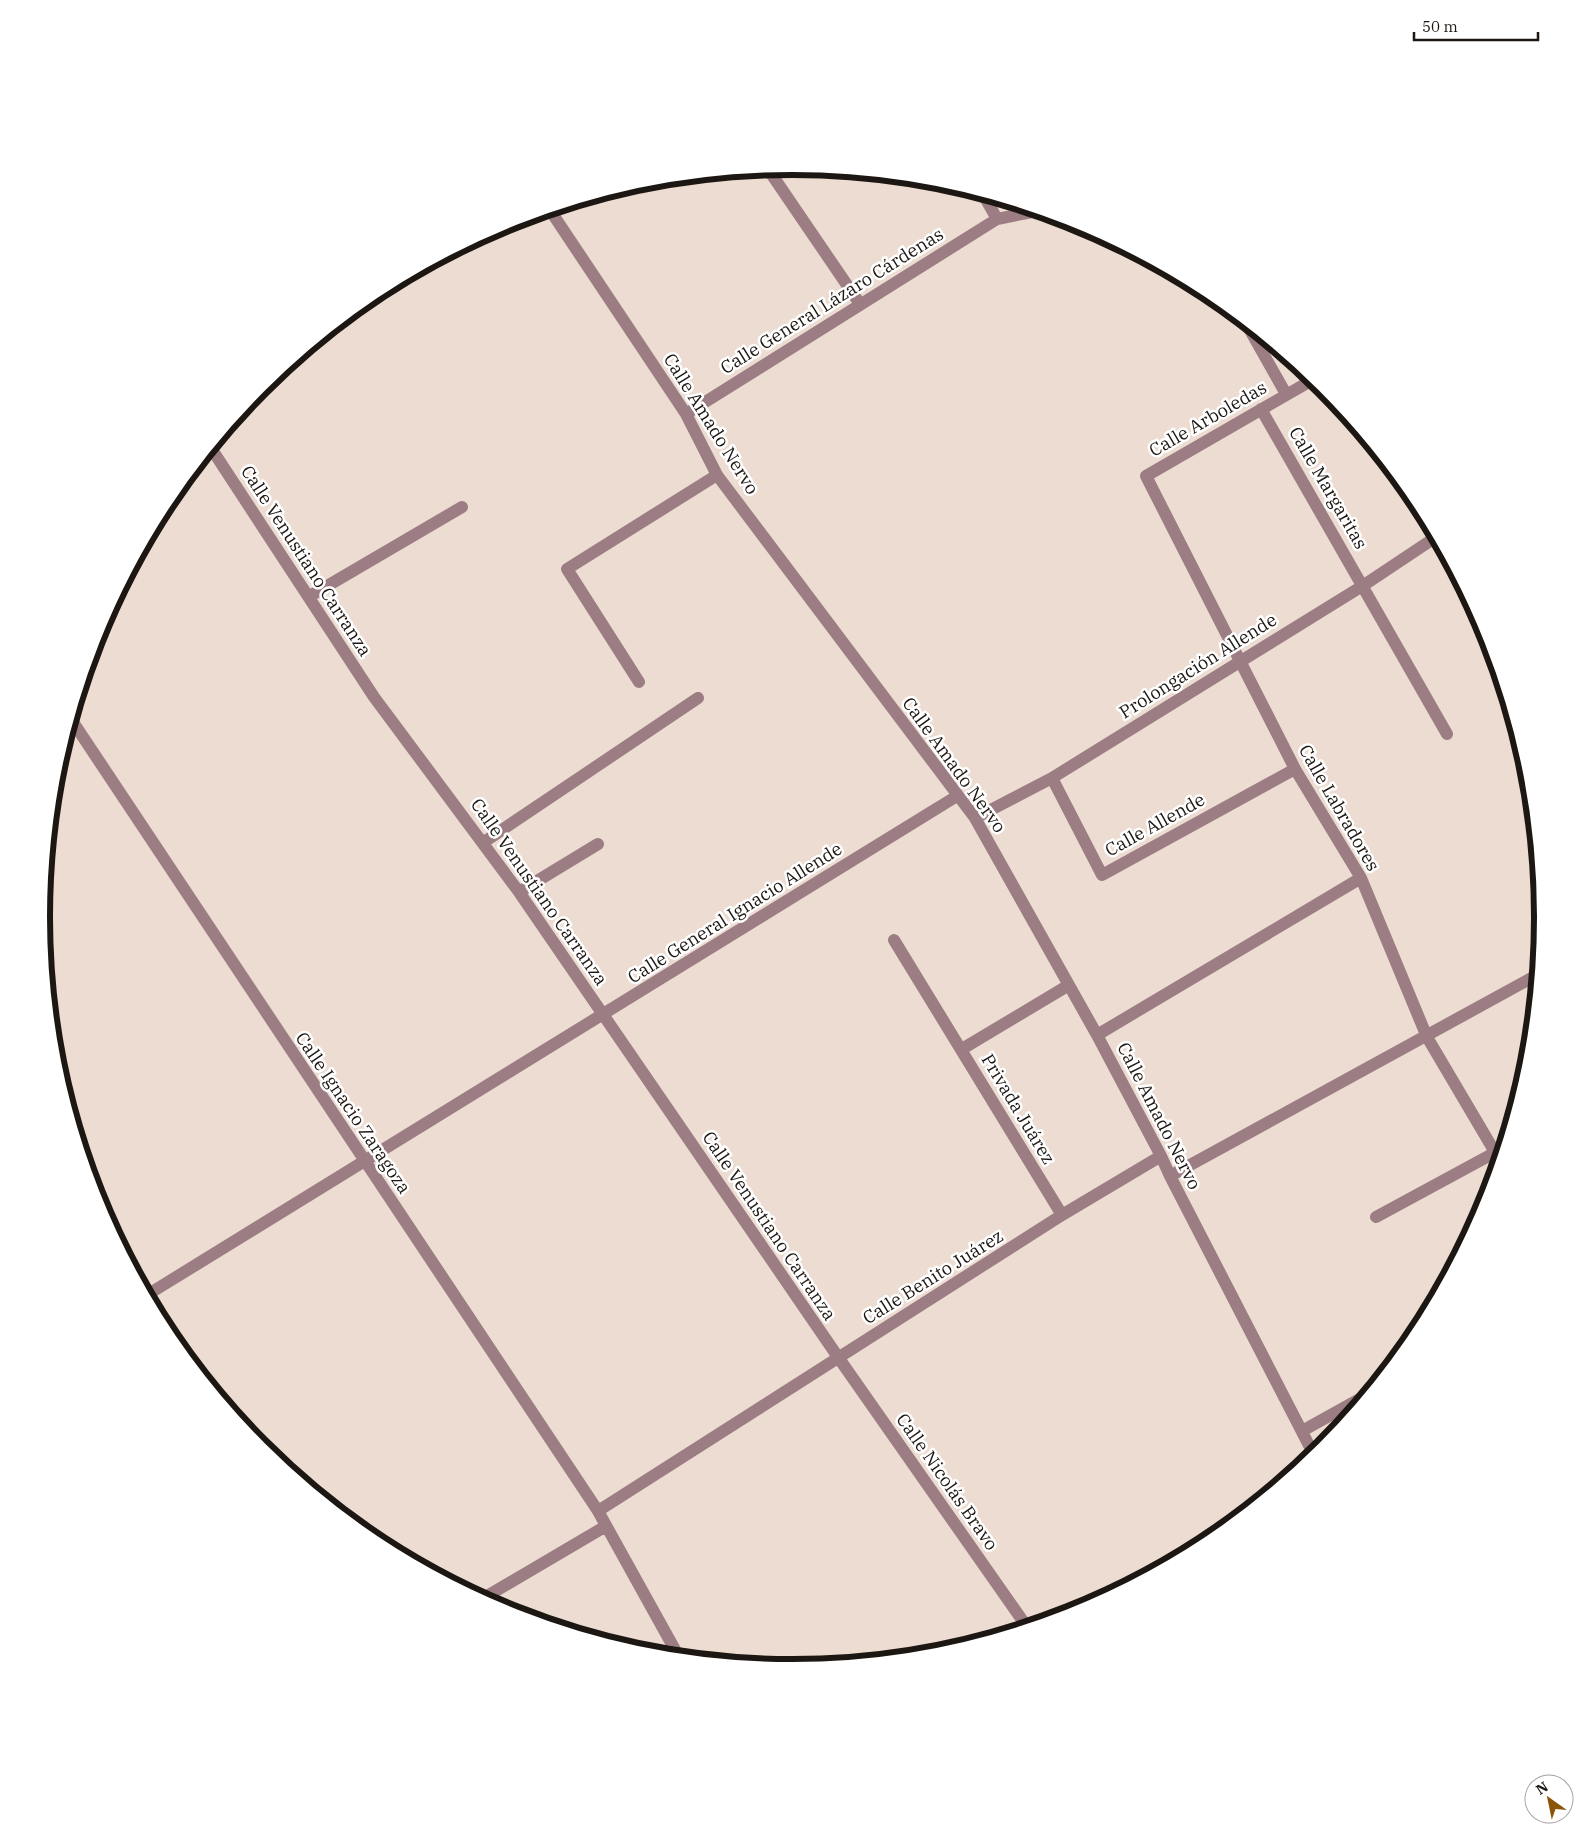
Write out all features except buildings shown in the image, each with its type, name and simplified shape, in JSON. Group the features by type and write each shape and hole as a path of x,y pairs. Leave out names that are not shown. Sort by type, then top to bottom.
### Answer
{"street":[{"path":"773,176 860,304"},
{"path":"987,201 997,219 1027,213"},
{"name":"Calle Amado Nervo","path":"553,214 686,414 717,475 975,818 1097,1035 1310,1448"},
{"name":"Calle General Lázaro Cárdenas","path":"686,414 997,219"},
{"path":"1253,336 1286,394"},
{"name":"Calle Arboledas","path":"1146,476 1307,383"},
{"name":"Calle Margaritas","path":"1261,409 1364,585 1447,734"},
{"name":"Calle Venustiano Carranza","path":"214,452 310,596 374,697 484,842 838,1357"},
{"path":"639,682 567,569 717,475"},
{"name":"Calle Labradores","path":"1146,476 1238,661 1295,769 1361,878 1427,1037 1496,1153"},
{"path":"310,596 462,507"},
{"name":"Prolongación Allende","path":"975,818 1052,778 1238,661 1364,585 1431,540"},
{"path":"484,842 698,698"},
{"name":"Calle Ignacio Zaragoza","path":"75,725 598,1511 675,1650"},
{"name":"Calle Allende","path":"1052,778 1102,875 1295,769"},
{"name":"Calle General Ignacio Allende","path":"152,1293 958,796"},
{"path":"519,892 598,844"},
{"path":"1097,1035 1361,878"},
{"path":"894,940 962,1049"},
{"path":"1170,1176 1531,978"},
{"name":"Privada Juárez","path":"1062,1216 962,1049 1068,985"},
{"name":"Calle Benito Juárez","path":"598,1511 838,1357 1161,1156"},
{"path":"1376,1217 1494,1158"},
{"name":"Calle Nicolás Bravo","path":"838,1357 1024,1622"},
{"path":"1302,1431 1353,1403"},
{"path":"490,1594 606,1526"}]}
